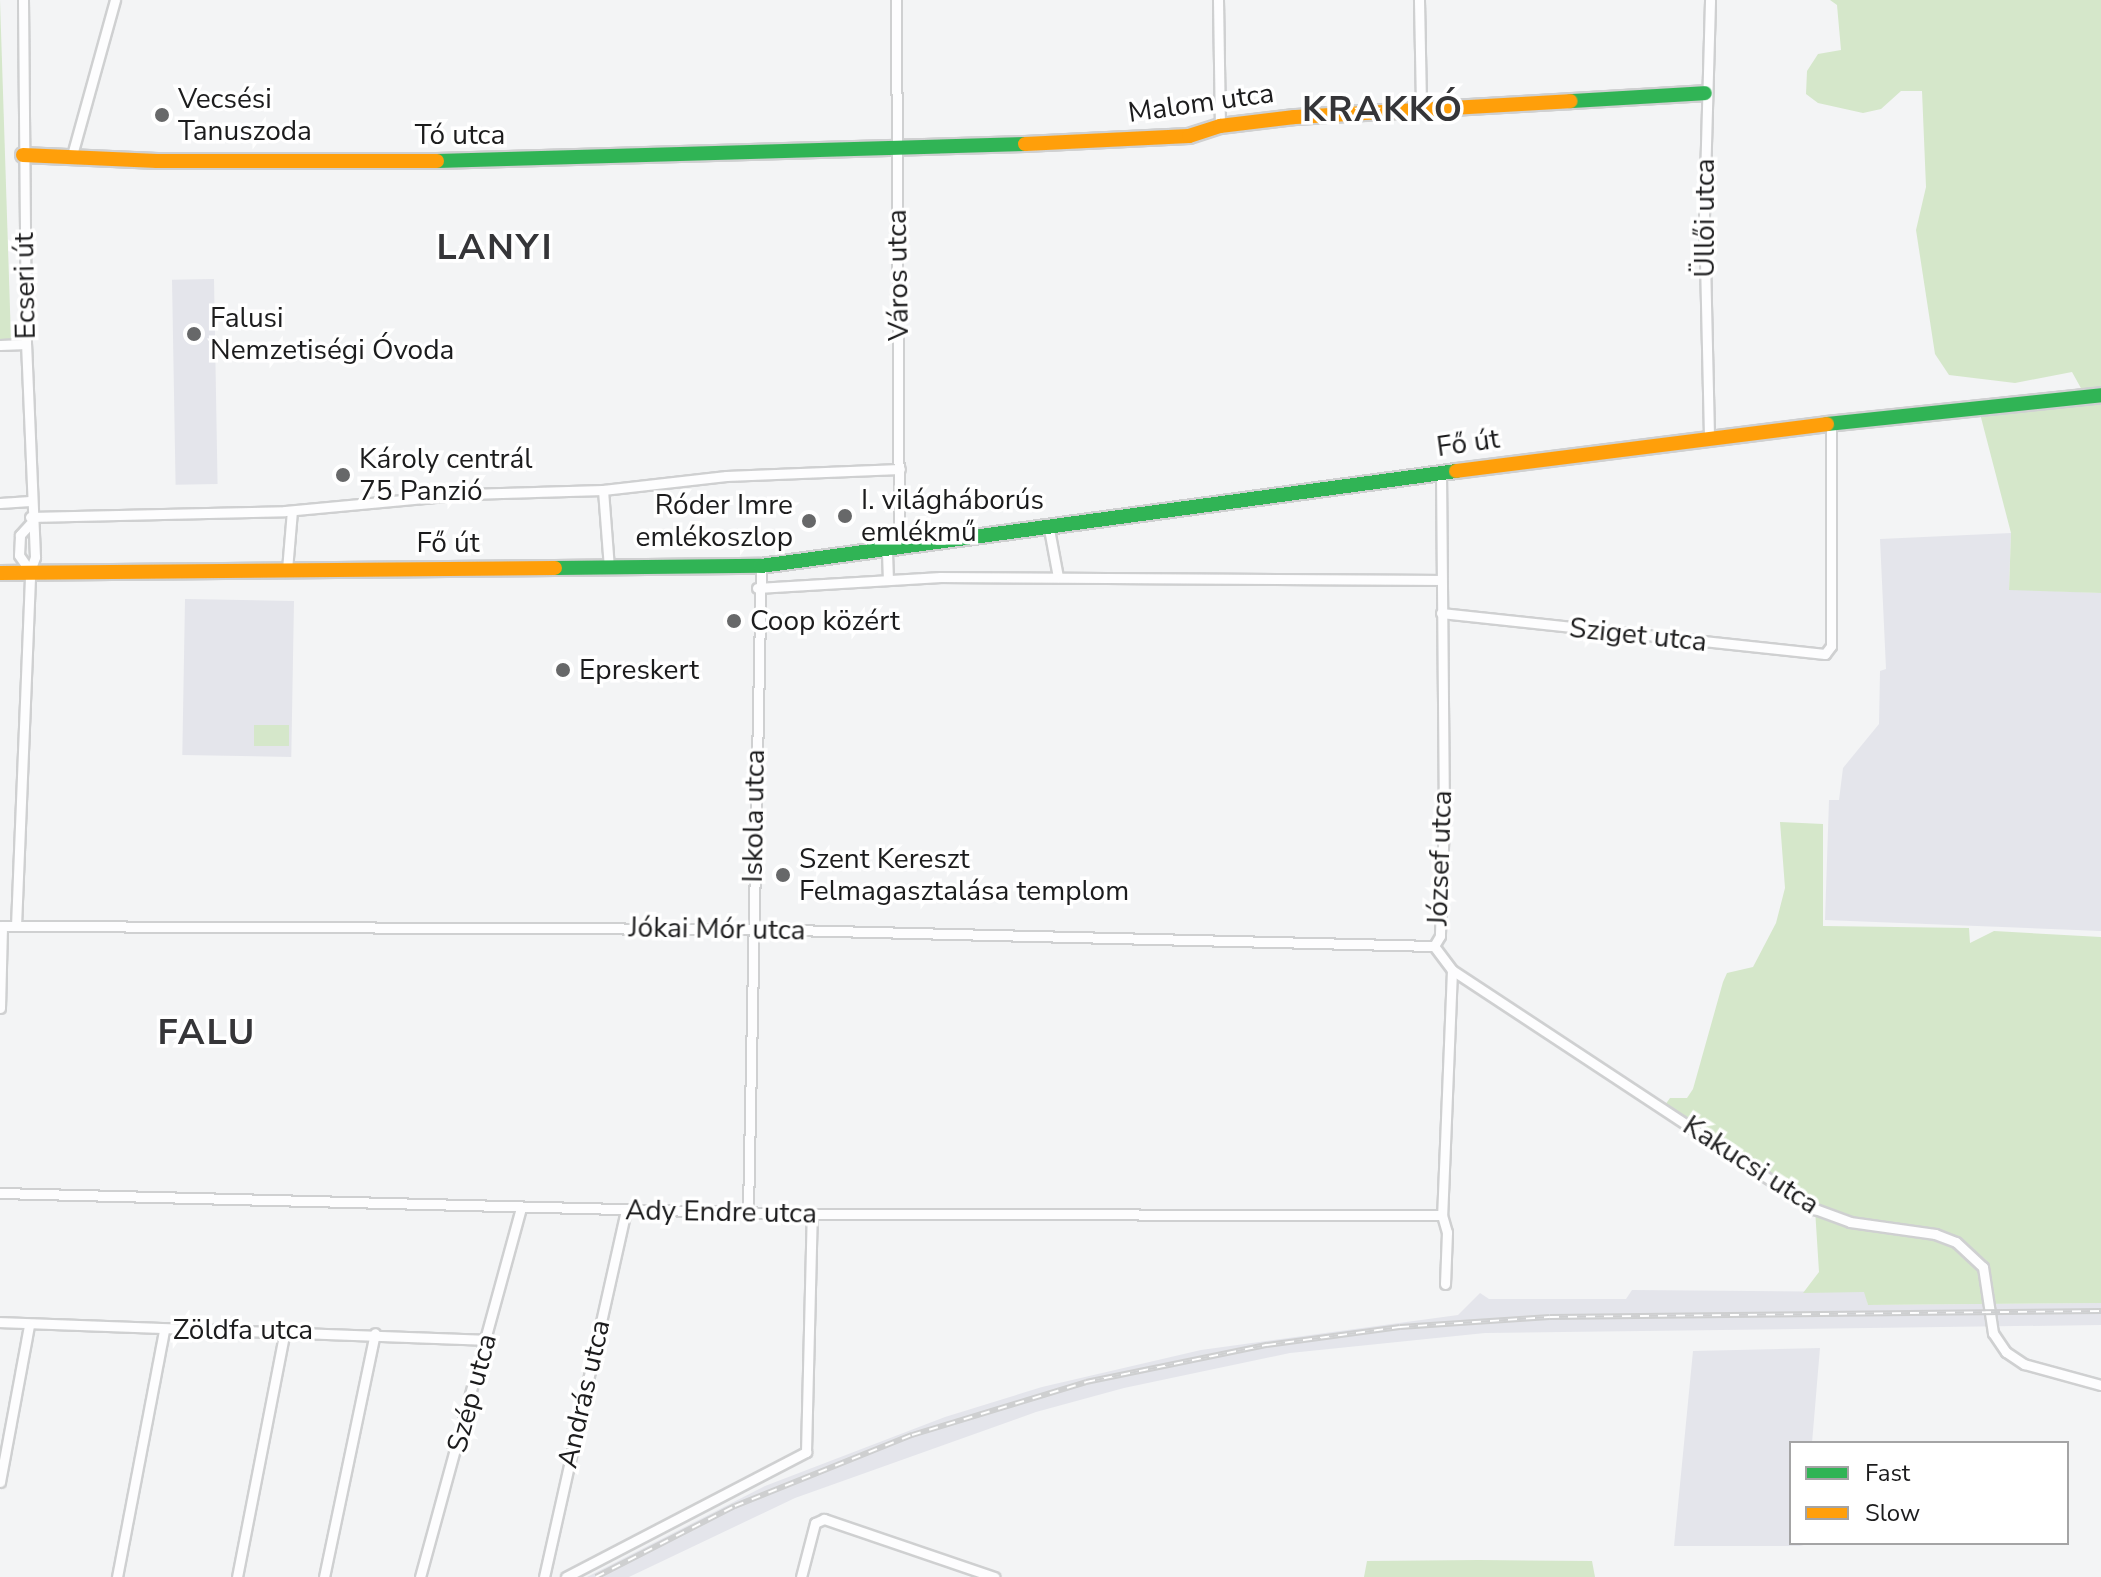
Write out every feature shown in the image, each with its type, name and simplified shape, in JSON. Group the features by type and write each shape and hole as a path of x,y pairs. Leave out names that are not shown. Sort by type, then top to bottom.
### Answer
{"main road":[{"name":"Malom utca","path":"897,151 1189,136 1220,126 1421,109 1705,93"},
{"name":"Tó utca","path":"23,155 157,161 522,161 897,151"},
{"name":"Fő út","path":"0,573 761,566 893,551 1709,436 2101,395"}],"street":[{"name":"Ecseri út","path":"16,926 30,571 35,557 30,520 26,344 23,0"},
{"path":"72,155 115,0"},
{"name":"Város utca","path":"893,551 900,469 896,0"},
{"path":"1218,0 1220,126"},
{"path":"1419,0 1421,109"},
{"name":"Üllői utca","path":"1709,436 1705,93 1710,0"},
{"path":"0,345 26,344"},
{"name":"Sziget utca","path":"1441,613 1816,655 1831,646 1831,422"},
{"name":"Fő út","path":"30,520 292,511 467,494 603,490 726,476 900,469"},
{"name":"József utca","path":"1441,472 1444,819 1440,936 1434,946 1452,970"},
{"path":"603,490 609,568"},
{"path":"0,503 30,501"},
{"path":"287,570 292,511"},
{"path":"30,520 20,535 19,555 30,571"},
{"path":"1049,529 1058,577"},
{"path":"888,579 893,551"},
{"name":"Iskola utca","path":"748,1211 757,588 761,566"},
{"path":"757,588 888,579 1058,577 1441,580"},
{"path":"0,1008 1,926"},
{"name":"Jókai Mór utca","path":"1,926 752,929 1434,946"},
{"path":"1445,1284 1447,1232 1442,1215 1452,970"},
{"name":"Kakucsi utca","path":"1452,970 1815,1209 1850,1222 1935,1234 1956,1242 1983,1267 1993,1333 2006,1352 2024,1364 2101,1385"},
{"name":"Ady Endre utca","path":"0,1193 521,1209 812,1214 1442,1215"},
{"name":"Szép utca","path":"420,1577 521,1209"},
{"name":"András utca","path":"544,1577 626,1210"},
{"path":"566,1577 756,1483 806,1452 812,1214"},
{"name":"Zöldfa utca","path":"0,1322 164,1330 285,1329 486,1340"},
{"path":"0,1482 29,1325"},
{"path":"237,1577 285,1329"},
{"path":"117,1577 164,1330"},
{"path":"324,1577 375,1333"},
{"path":"801,1577 815,1523 824,1519 994,1577"}],"shaded area":[{"name":"Falusi Nemzetiségi Óvoda","path":"214,279 218,484 176,485 172,280"},
{"path":"2011,533 2009,589 2101,593 2101,931 1825,920 1829,800 1839,800 1843,768 1879,724 1880,671 1886,669 1880,539"},
{"path":"185,599 294,601 291,757 182,755"},
{"path":"1632,1290 1865,1292 1868,1305 2101,1303 2101,1325 1485,1333 1290,1353 1124,1388 1036,1412 795,1498 629,1577 587,1577 765,1486 945,1417 1042,1387 1201,1350 1458,1315 1480,1293 1489,1299 1626,1299"},
{"path":"1820,1348 1812,1441 1789,1441 1789,1545 1804,1546 1674,1546 1693,1351"}],"green space":[{"path":"0,0 11,340 0,340"},
{"path":"1830,0 2101,0 2101,387 2082,390 2072,372 2015,383 1949,375 1935,354 1916,230 1926,187 1922,91 1901,91 1881,109 1863,113 1818,103 1806,94 1807,71 1818,54 1841,50 1837,5"},
{"path":"2101,395 2101,593 2009,590 2011,533 1978,406"},
{"path":"254,725 289,725 289,746 254,746"},
{"path":"1780,822 1823,824 1823,926 1969,928 1970,943 1994,931 2101,937 2101,1303 1868,1305 1864,1292 1803,1293 1819,1272 1815,1209 1663,1108 1670,1098 1687,1098 1693,1089 1727,973 1753,967 1776,923 1785,888"},
{"path":"1367,1561 1592,1561 1595,1577 1364,1577"}],"railway":[{"path":"596,1577 735,1506 912,1435 1086,1382 1267,1345 1400,1327 1550,1317 2101,1311"}],"traffic: fast":[{"path":"1571,101 1705,93"},
{"path":"437,161 1025,144"},
{"path":"1827,424 2101,395"},
{"path":"555,568 761,566 1456,471"}],"traffic: slow":[{"path":"1025,144 1189,136 1220,126 1294,117 1571,101"},
{"path":"23,155 157,161 437,161"},
{"path":"1456,471 1827,424"},
{"path":"0,573 555,568"}],"place":[{"name":"Vecsési Tanuszoda","path":"162,115"},
{"name":"Falusi Nemzetiségi Óvoda","path":"194,334"},
{"name":"Károly centrál 75 Panzió","path":"343,475"},
{"name":"I. világháborús emlékmű","path":"845,516"},
{"name":"Róder Imre emlékoszlop","path":"809,521"},
{"name":"Coop közért","path":"734,621"},
{"name":"Epreskert","path":"563,670"},
{"name":"Szent Kereszt Felmagasztalása templom","path":"783,875"}],"district":[{"name":"KRAKKÓ","path":"1383,110"},
{"name":"LANYI","path":"495,248"},
{"name":"FALU","path":"207,1033"}]}
